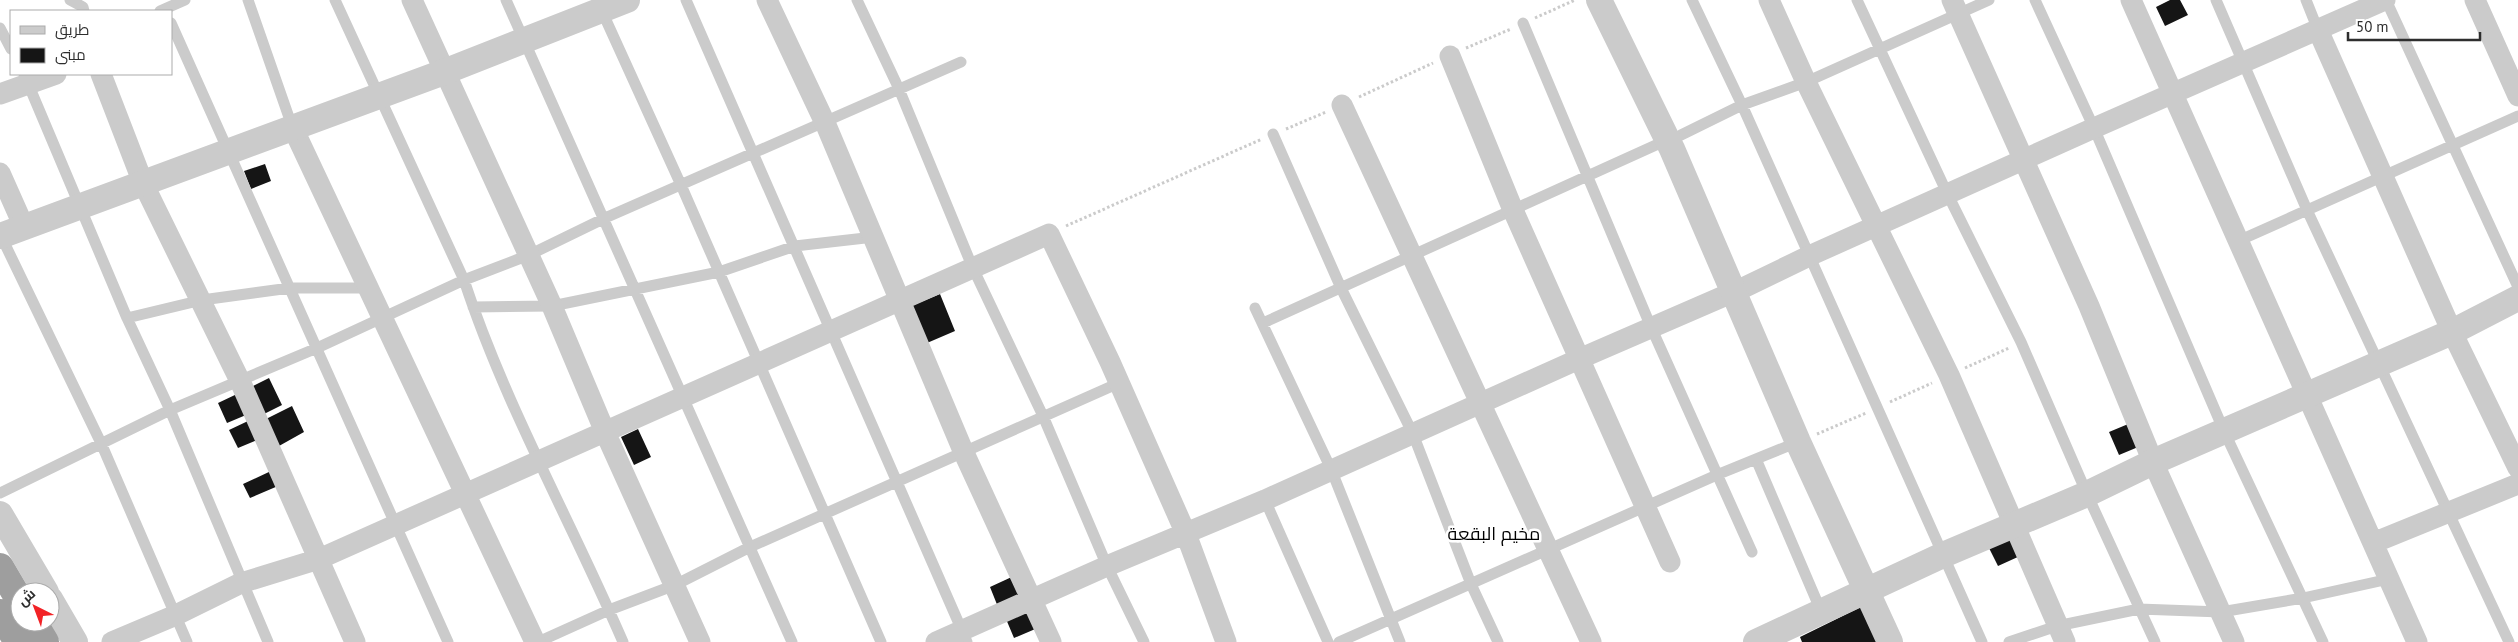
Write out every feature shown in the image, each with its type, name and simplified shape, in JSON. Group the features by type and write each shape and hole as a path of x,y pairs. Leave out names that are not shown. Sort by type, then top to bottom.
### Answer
{"highway":[{"path":"0,567 10,584"},
{"path":"0,613 18,642"}],"street":[{"path":"412,0 552,306 605,432 700,642"},
{"path":"0,174 8,233 228,152 292,126 444,72 523,40 599,5 627,0"},
{"path":"766,0 824,122 964,453 1051,642"},
{"path":"1599,0 1674,137"},
{"path":"1617,0 1739,290 1806,439 1874,588 1906,642"},
{"path":"1769,0 1806,82 1949,376 2061,634"},
{"path":"2131,0 2418,642"},
{"path":"936,642 964,636 1032,599 1265,500 1331,469 1481,405 1579,359 1739,290 1809,256 2172,93 2385,0"},
{"path":"2475,0 2518,96"},
{"path":"1955,7 2089,306 2153,462 2234,642"},
{"path":"2318,30 2385,176 2452,332 2518,468"},
{"path":"1450,56 1513,210 1670,562"},
{"path":"0,94 27,79 50,75"},
{"path":"101,75 143,183 202,300 240,382 354,642"},
{"path":"1342,105 1591,642"},
{"path":"292,126 464,494 536,642"},
{"path":"112,642 176,615 242,583 319,559 972,266 1049,234 1119,383 1186,534 1226,642"},
{"path":"1756,642 1789,635 1821,610 1874,588 1943,555 2087,494 2153,462 2452,332 2518,298"},
{"path":"2373,543 2518,484"},
{"path":"0,514 40,582"},
{"path":"1874,588 1890,642"},
{"path":"60,616 75,642"}],"lane":[{"path":"70,0 83,7 84,10"},
{"path":"163,8 185,0"},
{"path":"248,0 292,126"},
{"path":"335,0 464,280 473,307 538,461 623,642"},
{"path":"506,0 605,218 792,642"},
{"path":"686,0 832,330 964,636"},
{"path":"857,0 899,89 972,266 1043,416 1108,566 1144,642"},
{"path":"1692,0 1742,105 1982,642"},
{"path":"1857,0 1947,194 2021,342 2087,494 2155,642"},
{"path":"1263,323 1742,105 1806,82 1879,50 1955,7 1989,0"},
{"path":"2035,0 2094,128 2224,432 2323,642"},
{"path":"2216,0 2307,210 2509,642"},
{"path":"2306,0 2318,30"},
{"path":"2385,0 2518,287"},
{"path":"599,5 720,272 880,642"},
{"path":"1523,23 1651,327 1719,474 1752,552"},
{"path":"172,25 448,642"},
{"path":"0,28 10,47"},
{"path":"0,493 170,410 317,348 464,280 529,255 605,218 961,62"},
{"path":"27,79 81,205 126,318 170,410 268,642"},
{"path":"2238,241 2518,116"},
{"path":"1273,134 1341,288 1412,434 1471,584 1498,642"},
{"path":"8,233 187,642"},
{"path":"473,307 552,306 720,272 795,246 874,237"},
{"path":"126,318 202,300 290,288 369,288"},
{"path":"1255,308 1331,469 1400,642"},
{"path":"536,642 609,610 675,585 750,547 1119,383"},
{"path":"1339,642 1719,474 1806,439"},
{"path":"1756,459 1821,610"},
{"path":"1265,500 1328,642"},
{"path":"2009,642 2061,634 2139,609 2221,612 2303,598 2390,579"}],"path":[{"path":"1049,234 1575,0"},
{"path":"1806,439 1844,422"}],"building":[{"path":"2170,0 2180,0 2188,15 2165,26 2156,7"},
{"path":"265,164 271,181 251,189 244,171"},
{"path":"940,294 955,331 927,343 911,306"},
{"path":"269,378 282,405 264,414 251,387"},
{"path":"237,394 246,415 227,423 218,403"},
{"path":"292,406 304,432 279,446 266,419"},
{"path":"248,421 257,440 238,448 229,430"},
{"path":"2133,422 2143,445 2119,455 2109,432"},
{"path":"638,429 651,457 634,465 621,437"},
{"path":"271,471 278,486 250,498 243,484"},
{"path":"2010,534 2020,556 1998,566 1987,544"},
{"path":"1016,575 1025,595 998,607 990,587"},
{"path":"1863,606 1881,642 1802,642 1800,637"},
{"path":"1032,607 1040,627 1014,638 1006,619"}],"district":[{"name":"مخيم البقعة","path":"1494,533"}]}
